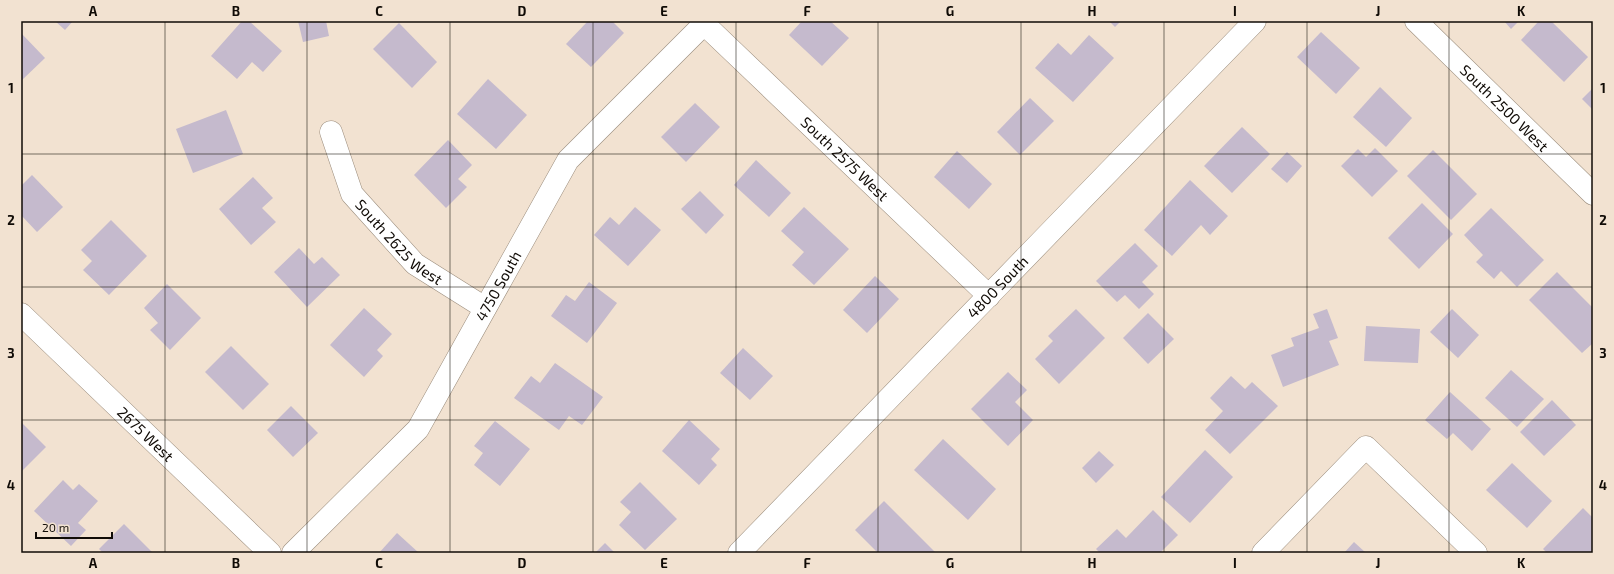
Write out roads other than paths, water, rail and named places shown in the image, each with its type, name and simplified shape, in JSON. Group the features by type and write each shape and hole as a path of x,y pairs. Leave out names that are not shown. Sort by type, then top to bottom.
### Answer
{"street":[{"name":"4800 South","path":"739,553 1255,21"},
{"name":"South 2500 West","path":"1416,21 1593,194"},
{"name":"South 2575 West","path":"704,22 989,296"},
{"name":"4750 South","path":"293,553 418,429 568,160 704,22"},
{"name":"South 2625 West","path":"331,132 352,194 415,264 485,308"},
{"name":"2675 West","path":"21,314 270,553"},
{"path":"1263,553 1366,447 1476,553"}]}
